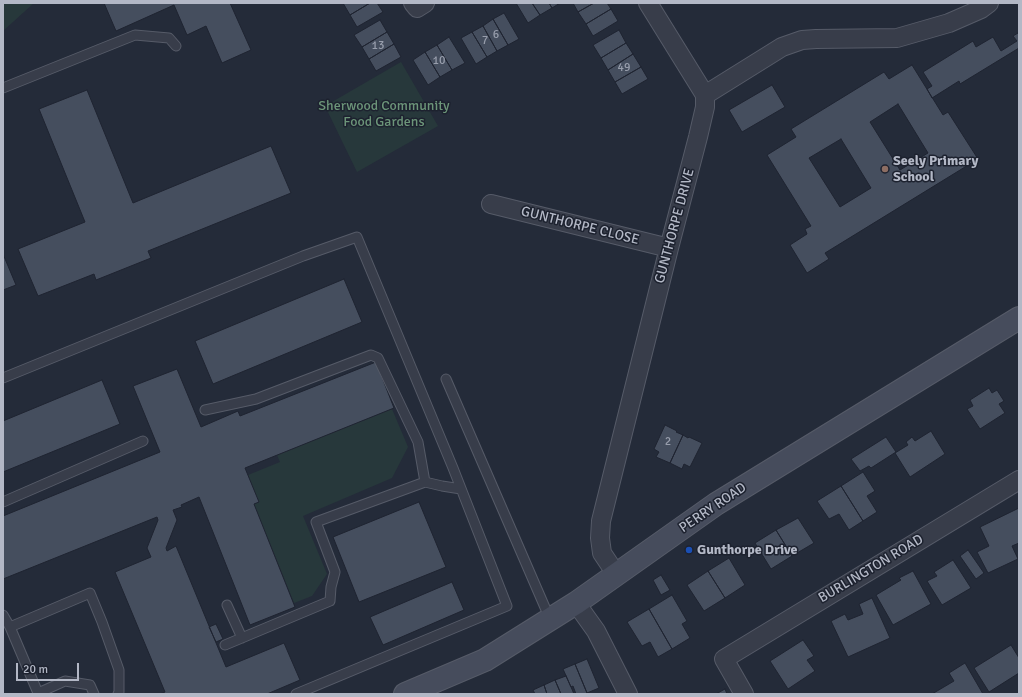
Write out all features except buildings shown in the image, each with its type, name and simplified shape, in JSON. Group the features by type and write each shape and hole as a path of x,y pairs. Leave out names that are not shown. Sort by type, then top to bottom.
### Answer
{"street":[{"path":"413,3 417,8 425,3"},
{"path":"648,3 705,95 782,47 802,40 898,38 949,23 981,9 989,3"},
{"name":"GUNTHORPE DRIVE","path":"616,574 602,553 600,538 601,521 698,137 705,107 705,95"},
{"name":"GUNTHORPE CLOSE","path":"491,204 669,248"},
{"name":"PERRY ROAD","path":"405,694 485,660 576,603 716,504 1019,318"},
{"name":"BURLINGTON ROAD","path":"744,694 724,659 1019,480"},
{"path":"576,603 596,631 628,694"}],"lane":[{"path":"3,88 135,35 169,38 176,46"},
{"path":"3,378 303,256 357,237 461,489 507,606 296,694"},
{"path":"205,410 256,399 371,355 378,358 418,442 425,482"},
{"path":"446,379 550,619"},
{"path":"3,502 144,441"},
{"path":"225,645 330,601 331,587 335,572 316,522 425,482 461,489"},
{"path":"10,627 90,593 119,670 118,694"},
{"path":"227,604 242,638"},
{"path":"3,615 10,627 37,693 65,681 90,686 94,694"}],"green space":[{"path":"3,3 34,3 3,31"},
{"name":"Sherwood Community Food Gardens","path":"401,62 438,126 357,172 325,106"},
{"path":"392,409 408,447 392,478 303,516 327,574 312,596 294,603 254,504 259,502 248,475 280,462 277,455"}],"place":[{"name":"Seely Primary School","path":"885,169"},
{"name":"Gunthorpe Drive","path":"689,550"}]}
